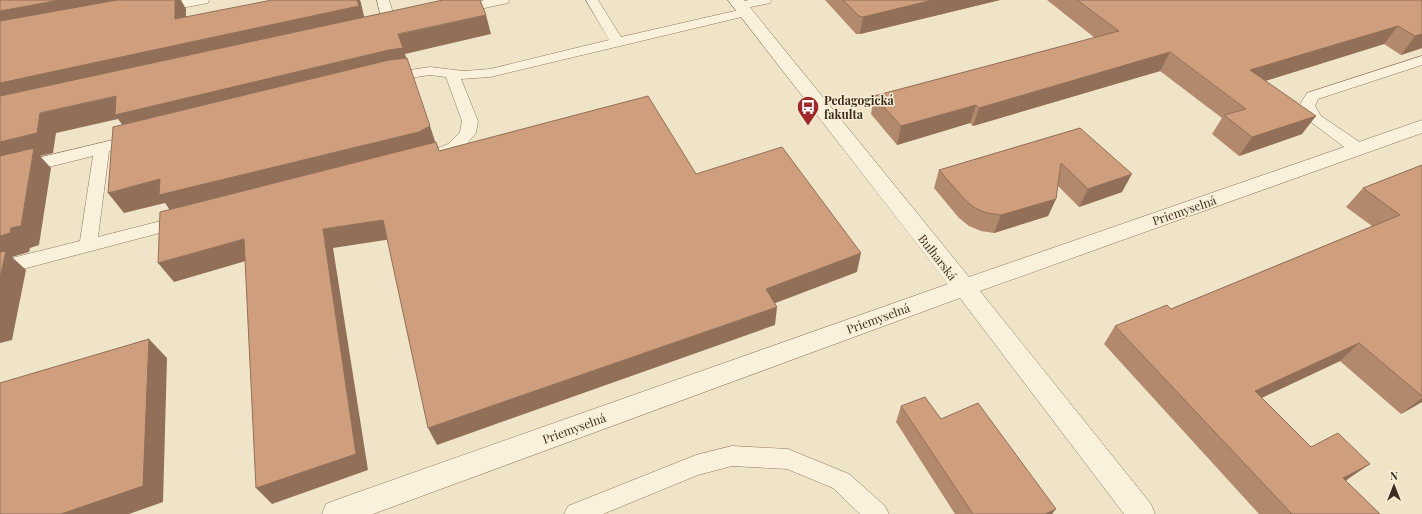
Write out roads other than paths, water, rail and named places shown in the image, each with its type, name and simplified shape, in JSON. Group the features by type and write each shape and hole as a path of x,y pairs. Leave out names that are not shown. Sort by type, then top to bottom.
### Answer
{"street":[{"name":"Bulharská","path":"740,6 1005,339 1141,514"},
{"name":"Priemyselná","path":"336,514 963,288 1422,126"}],"lane":[{"path":"146,11 202,0"},
{"path":"383,0 390,26"},
{"path":"443,14 503,0"},
{"path":"592,0 617,42"},
{"path":"372,81 396,75 430,72 463,75 490,73 617,42 765,0"},
{"path":"375,29 405,22"},
{"path":"1358,149 1316,119 1307,106 1312,96 1422,60"},
{"path":"417,162 432,158 454,148 468,133 470,121 452,74"},
{"path":"0,173 148,137"},
{"path":"88,246 102,148"},
{"path":"0,268 195,218"},
{"path":"576,514 696,465 732,456 788,459 841,481 877,514"}],"place":[{"name":"Pedagogická fakulta","path":"808,126"}]}
